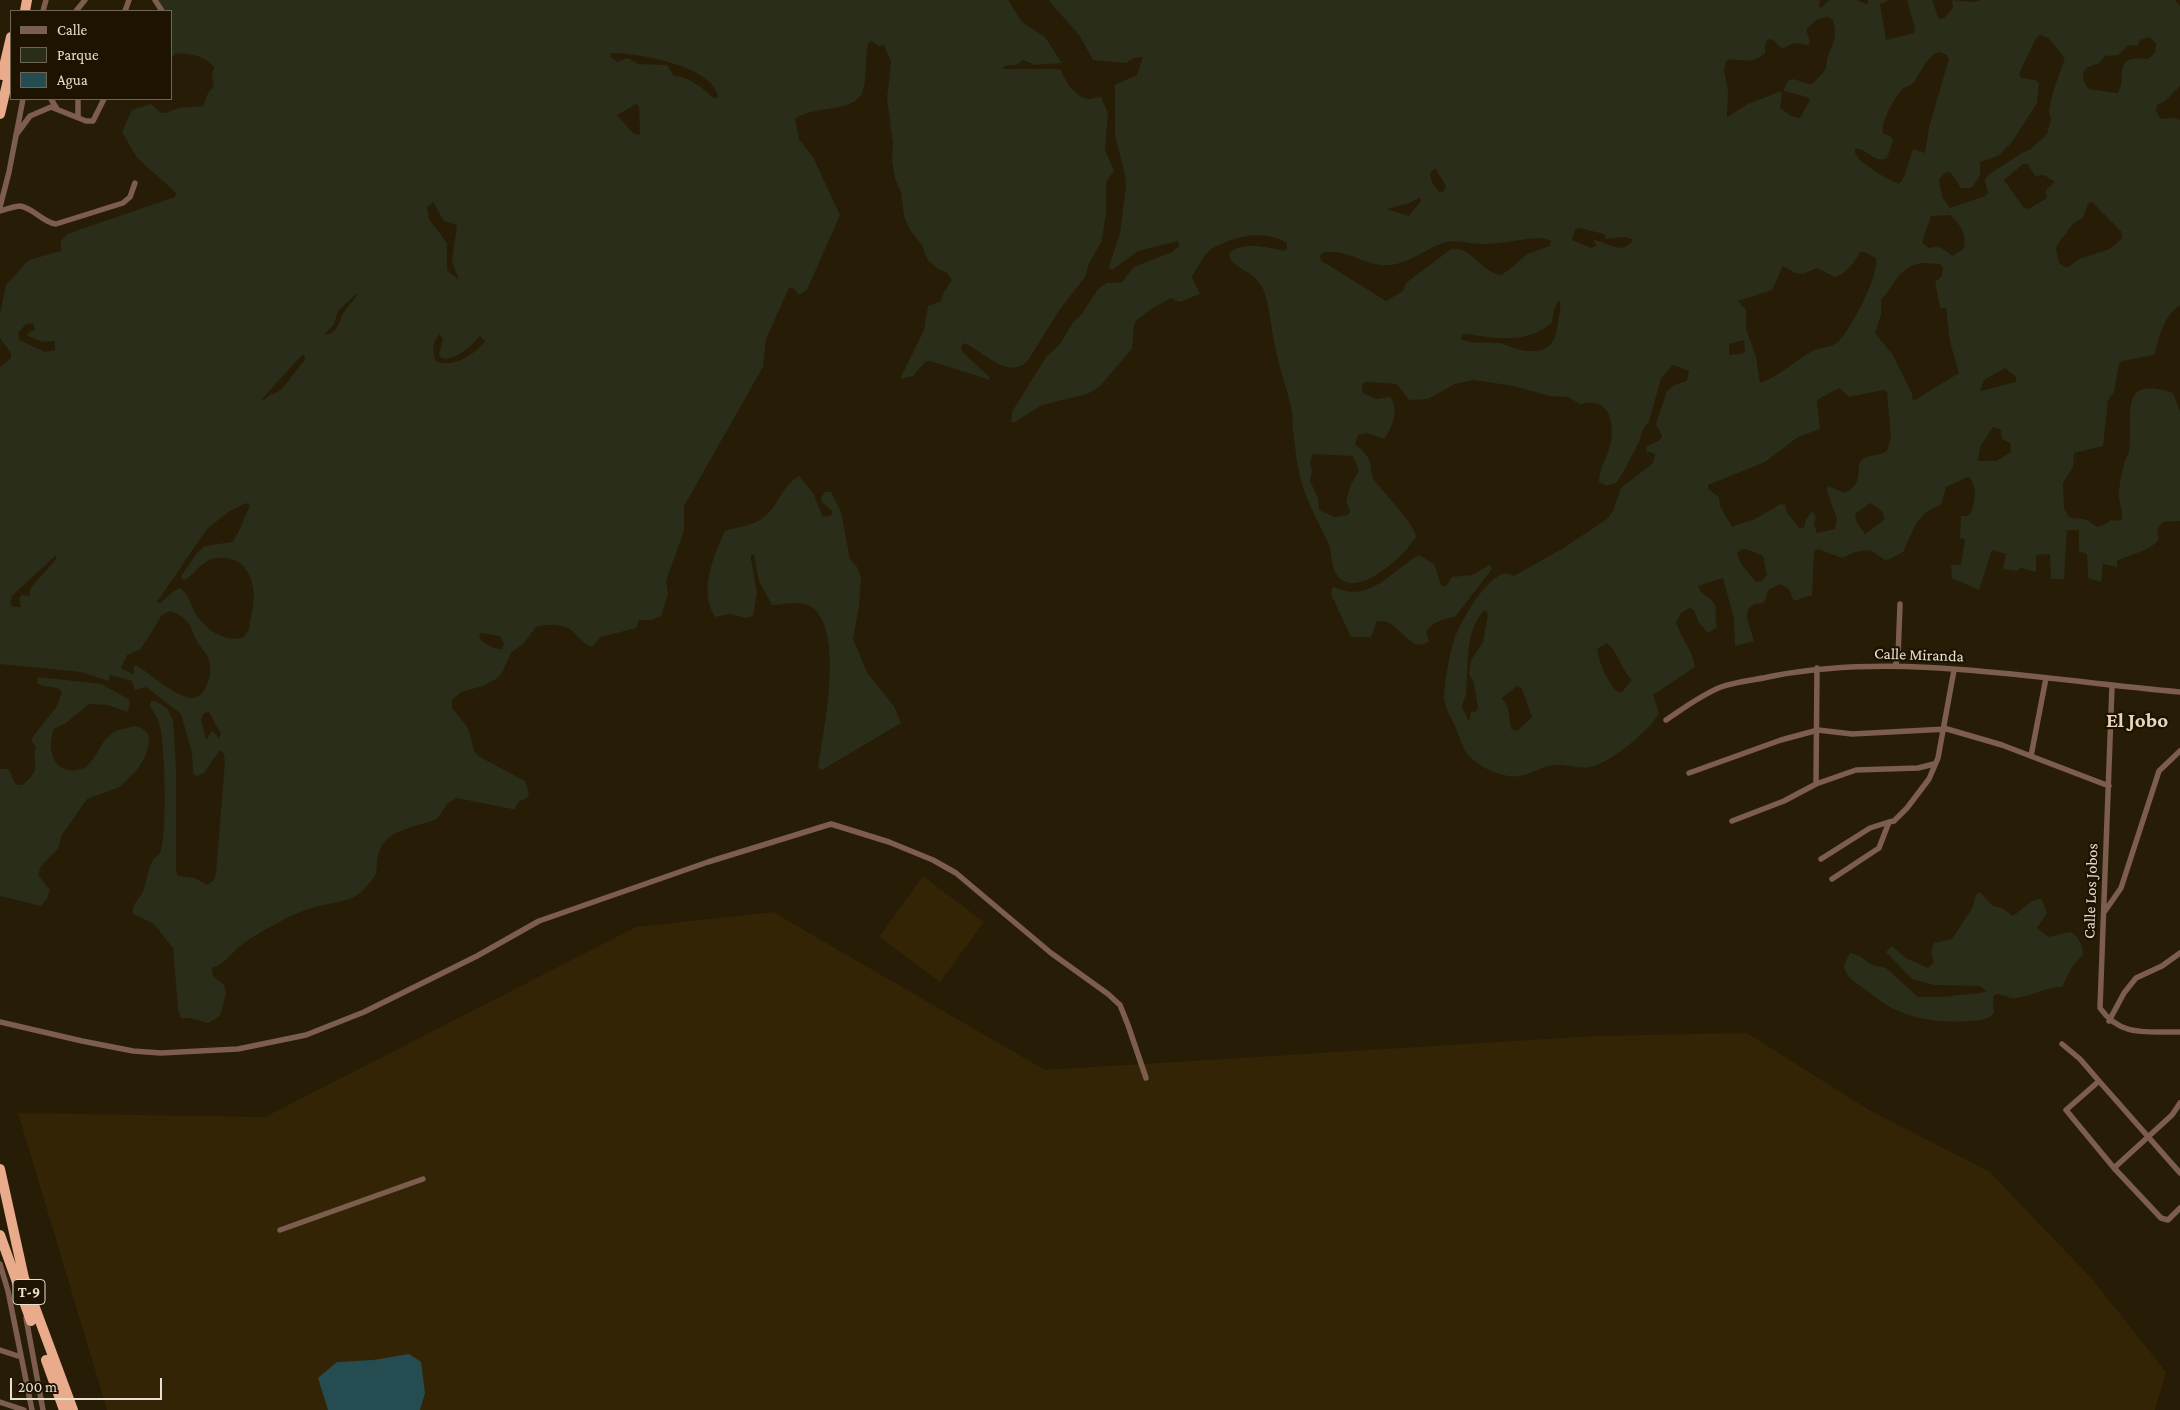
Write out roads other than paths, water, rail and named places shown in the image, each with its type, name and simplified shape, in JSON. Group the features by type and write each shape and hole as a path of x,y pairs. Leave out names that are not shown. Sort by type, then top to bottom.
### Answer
{"highway":[{"path":"0,84 10,41"},
{"path":"0,114 10,71"},
{"name":"T-9","path":"0,1170 24,1278 73,1410"},
{"name":"T-9","path":"0,1235 64,1410"}],"street":[{"path":"43,10 47,0"},
{"path":"77,10 85,0"},
{"path":"23,100 0,209 19,206 56,224 123,203 130,197 135,183"},
{"path":"52,100 56,109"},
{"path":"78,100 78,117"},
{"path":"16,135 30,116 51,107 86,121 93,121 104,100"},
{"path":"1895,666 1898,657 1900,604"},
{"name":"Calle Miranda","path":"1666,720 1698,698 1723,687 1817,668 1895,666 1994,671 2112,686 2180,692"},
{"path":"1816,784 1818,730 1817,668"},
{"path":"1821,859 1870,828 1894,821 1907,808 1929,778 1938,758 1954,670"},
{"path":"2031,756 2046,678"},
{"name":"Calle Los Jobos","path":"2109,1021 2100,1008 2099,999 2112,686"},
{"path":"1688,772 1782,740 1818,730 1852,734 1943,729 2002,745 2108,786"},
{"path":"2104,911 2121,888 2158,771 2180,751"},
{"path":"1732,821 1784,801 1816,784 1856,770 1918,768 1934,764"},
{"path":"1832,878 1879,848 1889,822"},
{"path":"0,1022 82,1042 132,1051 161,1053 238,1049 306,1035 364,1012 477,956 539,921 708,862 832,824 889,842 933,860 956,873 1051,953 1108,994 1120,1005 1146,1078"},
{"path":"2180,953 2162,966 2136,978 2124,993 2109,1021 2130,1031 2180,1032"},
{"path":"2062,1044 2080,1059 2180,1173"},
{"path":"2099,1081 2066,1110 2114,1168 2164,1220 2168,1220 2180,1208"},
{"path":"2114,1168 2179,1108"},
{"path":"280,1230 423,1179"},
{"path":"0,1264 8,1291 32,1410"},
{"path":"0,1288 8,1291"},
{"path":"22,1294 43,1410"},
{"path":"0,1350 21,1357"},
{"path":"0,1402 24,1410"}],"water":[{"path":"409,1354 421,1362 425,1393 420,1410 328,1410 318,1378 337,1362 373,1360"}],"district":[{"name":"El Jobo","path":"2137,721"}]}
